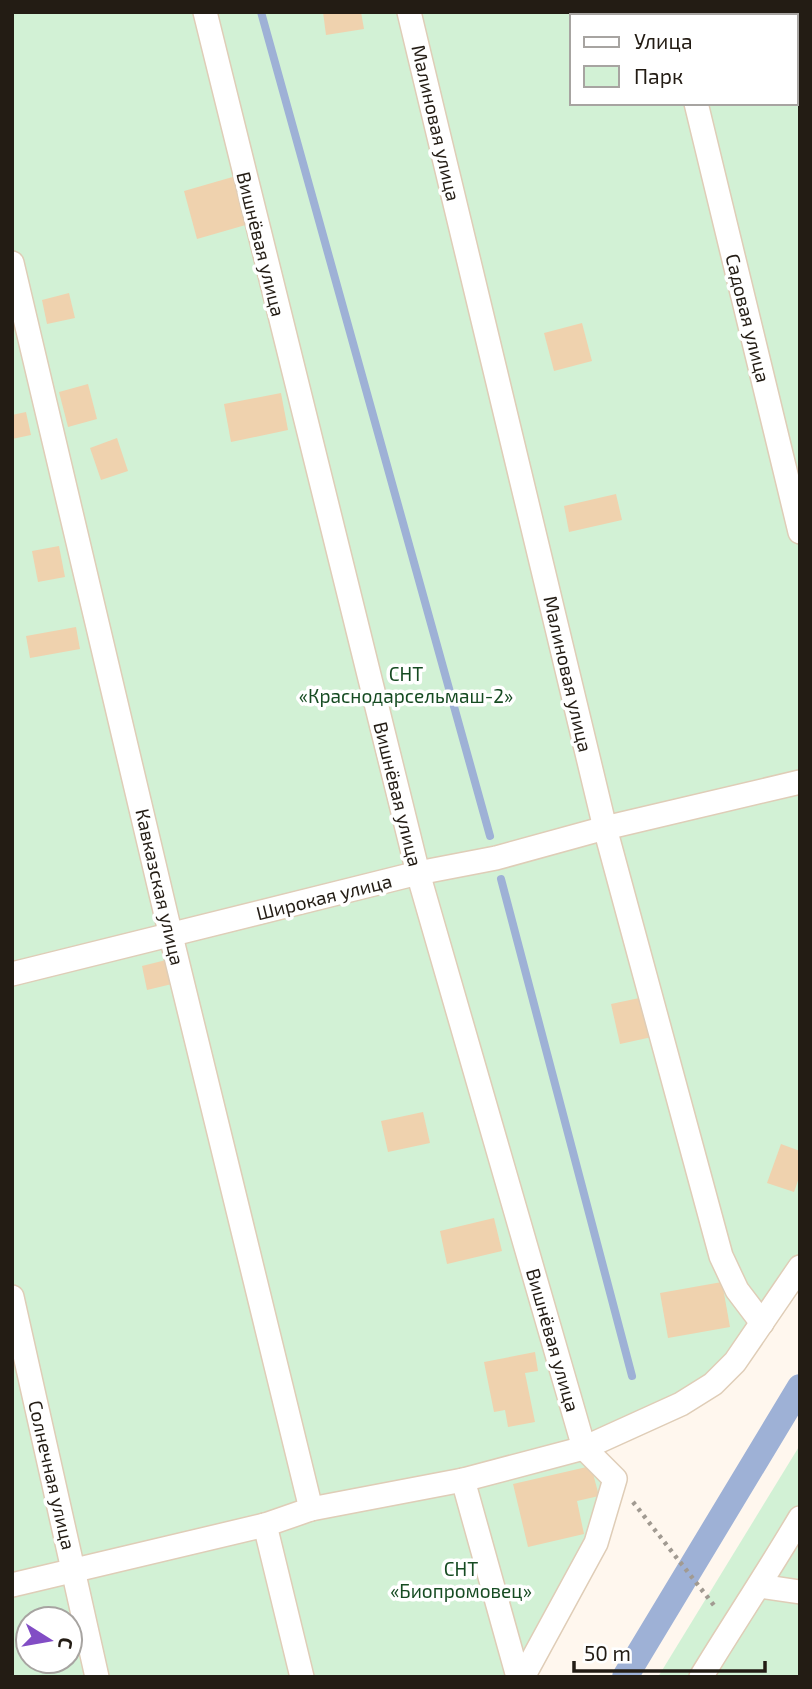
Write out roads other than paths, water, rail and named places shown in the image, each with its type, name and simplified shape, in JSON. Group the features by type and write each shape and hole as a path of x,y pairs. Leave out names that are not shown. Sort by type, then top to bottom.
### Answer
{"street":[{"name":"Вишнёвая улица","path":"205,12 418,873 584,1448"},
{"name":"Малиновая улица","path":"409,12 605,828 721,1256 737,1290 762,1323"},
{"name":"Садовая улица","path":"696,105 800,532"},
{"name":"Кавказская улица","path":"12,263 311,1509"},
{"name":"Широкая улица","path":"12,974 800,782"},
{"path":"12,1585 265,1525 311,1509 463,1480 584,1448 681,1404 713,1384 735,1362 800,1267"},
{"name":"Солнечная улица","path":"12,1297 97,1677"},
{"path":"521,1677 596,1543 615,1479 584,1448"},
{"path":"463,1480 521,1677"},
{"path":"701,1677 800,1518"},
{"path":"265,1525 302,1677"},
{"path":"760,1586 800,1592"}],"waterway":[{"path":"261,12 490,836"},
{"path":"501,879 632,1376"},
{"path":"625,1677 800,1387"}],"park label":[{"name":"СНТ «Краснодарсельмаш-2»","path":"406,685"},
{"name":"СНТ «Биопромовец»","path":"461,1580"}]}
